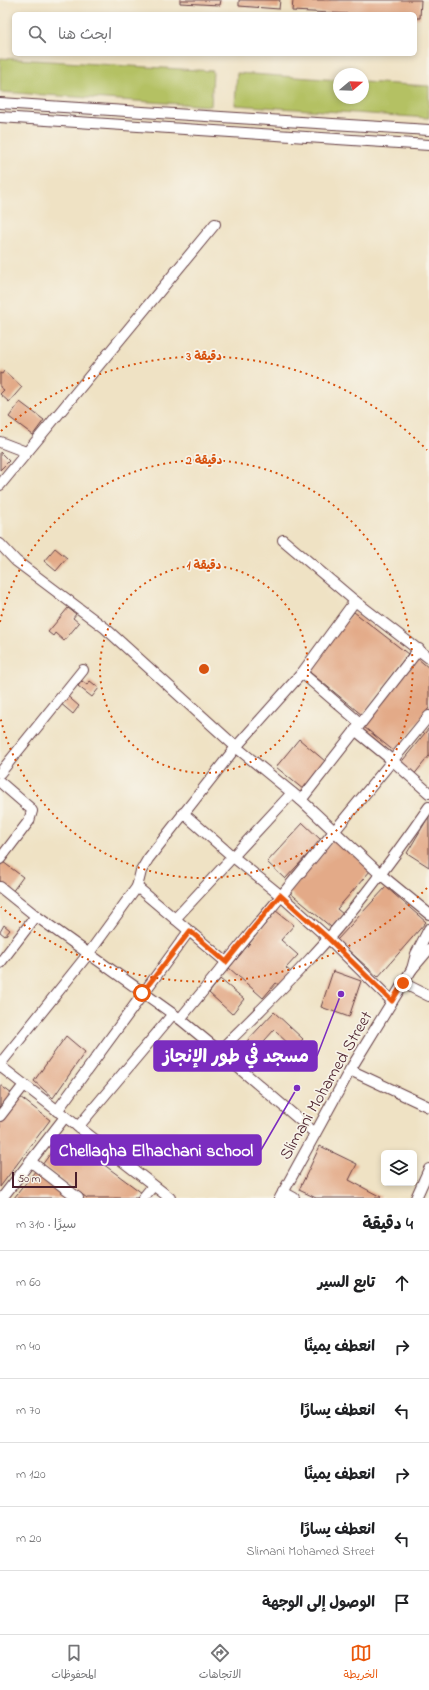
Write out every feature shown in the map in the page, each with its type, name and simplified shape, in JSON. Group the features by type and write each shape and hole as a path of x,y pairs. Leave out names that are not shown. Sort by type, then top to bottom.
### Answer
{"street":[{"path":"0,103 429,130"},
{"path":"0,117 429,145"},
{"path":"0,485 215,224"},
{"path":"0,442 26,452"},
{"path":"284,540 355,601 429,658"},
{"path":"0,544 16,561 105,628 236,747 301,800 380,874 429,914"},
{"path":"170,1198 78,1128 0,1065 89,953 137,886 141,871 148,859 183,813 236,747 302,673 355,601"},
{"path":"301,800 419,649"},
{"path":"0,774 83,670"},
{"path":"302,673 357,727 429,793"},
{"path":"78,1128 176,1016 226,962 429,716"},
{"path":"0,782 30,808 32,812 29,821 0,859"},
{"path":"175,919 292,793"},
{"path":"219,1050 285,986 328,938 380,874 429,807"},
{"path":"183,813 232,856 280,895 328,938 392,1001"},
{"path":"137,886 226,962"},
{"path":"0,887 36,916 176,1016 219,1050 315,1133"},
{"path":"0,963 36,916"},
{"name":"Slimani Mohamed Street","path":"412,968 416,954 429,929"},
{"path":"2,1198 30,1161 142,993 190,931"},
{"name":"Slimani Mohamed Street","path":"281,1195 350,1070 412,968 429,949"},
{"path":"403,983 429,996"},
{"path":"350,1070 428,1103"},
{"path":"0,1116 24,1085"},
{"path":"30,1161 78,1198"},
{"path":"416,1198 429,1169"},
{"path":"143,1198 153,1186"},
{"path":"281,1195 294,1198"}],"green space":[{"path":"0,58 213,71 211,106 0,92"},
{"path":"237,73 333,80 333,104 369,104 369,82 429,86 429,118 235,105"}],"building":[{"path":"180,0 221,0 220,5 180,3"},
{"path":"239,0 280,0 279,9 239,6"},
{"path":"293,0 421,0 420,18 417,18 417,12 292,11"},
{"path":"4,371 22,387 9,402 0,394 4,390 0,387 0,373 2,374"},
{"path":"20,402 44,420 33,435 9,417"},
{"path":"0,452 9,461 0,470"},
{"path":"55,548 67,558 56,571 44,561"},
{"path":"68,608 76,614 73,618 79,623 64,641 55,633 53,636 48,632"},
{"path":"354,612 408,654 362,715 306,669"},
{"path":"417,658 429,668 429,708 395,752 364,727"},
{"path":"82,681 87,685 90,681 99,688 92,697 78,686"},
{"path":"65,694 79,706 73,714 59,702"},
{"path":"429,728 429,756 413,776 399,765"},
{"path":"299,739 325,761 304,790 276,767"},
{"path":"429,816 429,867 407,853"},
{"path":"303,823 321,840 285,879 267,862"},
{"path":"335,838 371,870 337,909 343,914 331,927 289,892"},
{"path":"3,862 23,877 12,892 0,882 0,866"},
{"path":"386,887 426,922 378,977 337,940"},
{"path":"276,911 294,925 281,940 298,955 286,968 292,973 280,986 276,983 263,998 229,968"},
{"path":"4,925 10,930 5,936 0,932"},
{"path":"333,971 361,981 349,1017 321,1007"},
{"path":"220,979 244,999 232,1014 209,993"},
{"path":"274,1012 303,1039 294,1049 274,1030 256,1050 247,1041"},
{"path":"66,1036 85,1052 53,1098 34,1081"},
{"path":"0,1085 12,1094 0,1110"},
{"path":"20,1097 50,1120 0,1187 0,1123"},
{"path":"64,1135 142,1193 138,1198 87,1198 42,1165"},
{"path":"320,1146 357,1164 349,1180 381,1197 316,1198 299,1190"},
{"path":"36,1170 68,1195 66,1198 14,1198"}],"place":[{"name":"مسجد في طور الإنجاز","path":"341,994"},
{"name":"Chellagha Elhachani school","path":"297,1088"}],"route":[{"path":"142,993 190,931 226,962 280,895 328,938 392,1001 403,983"}]}
